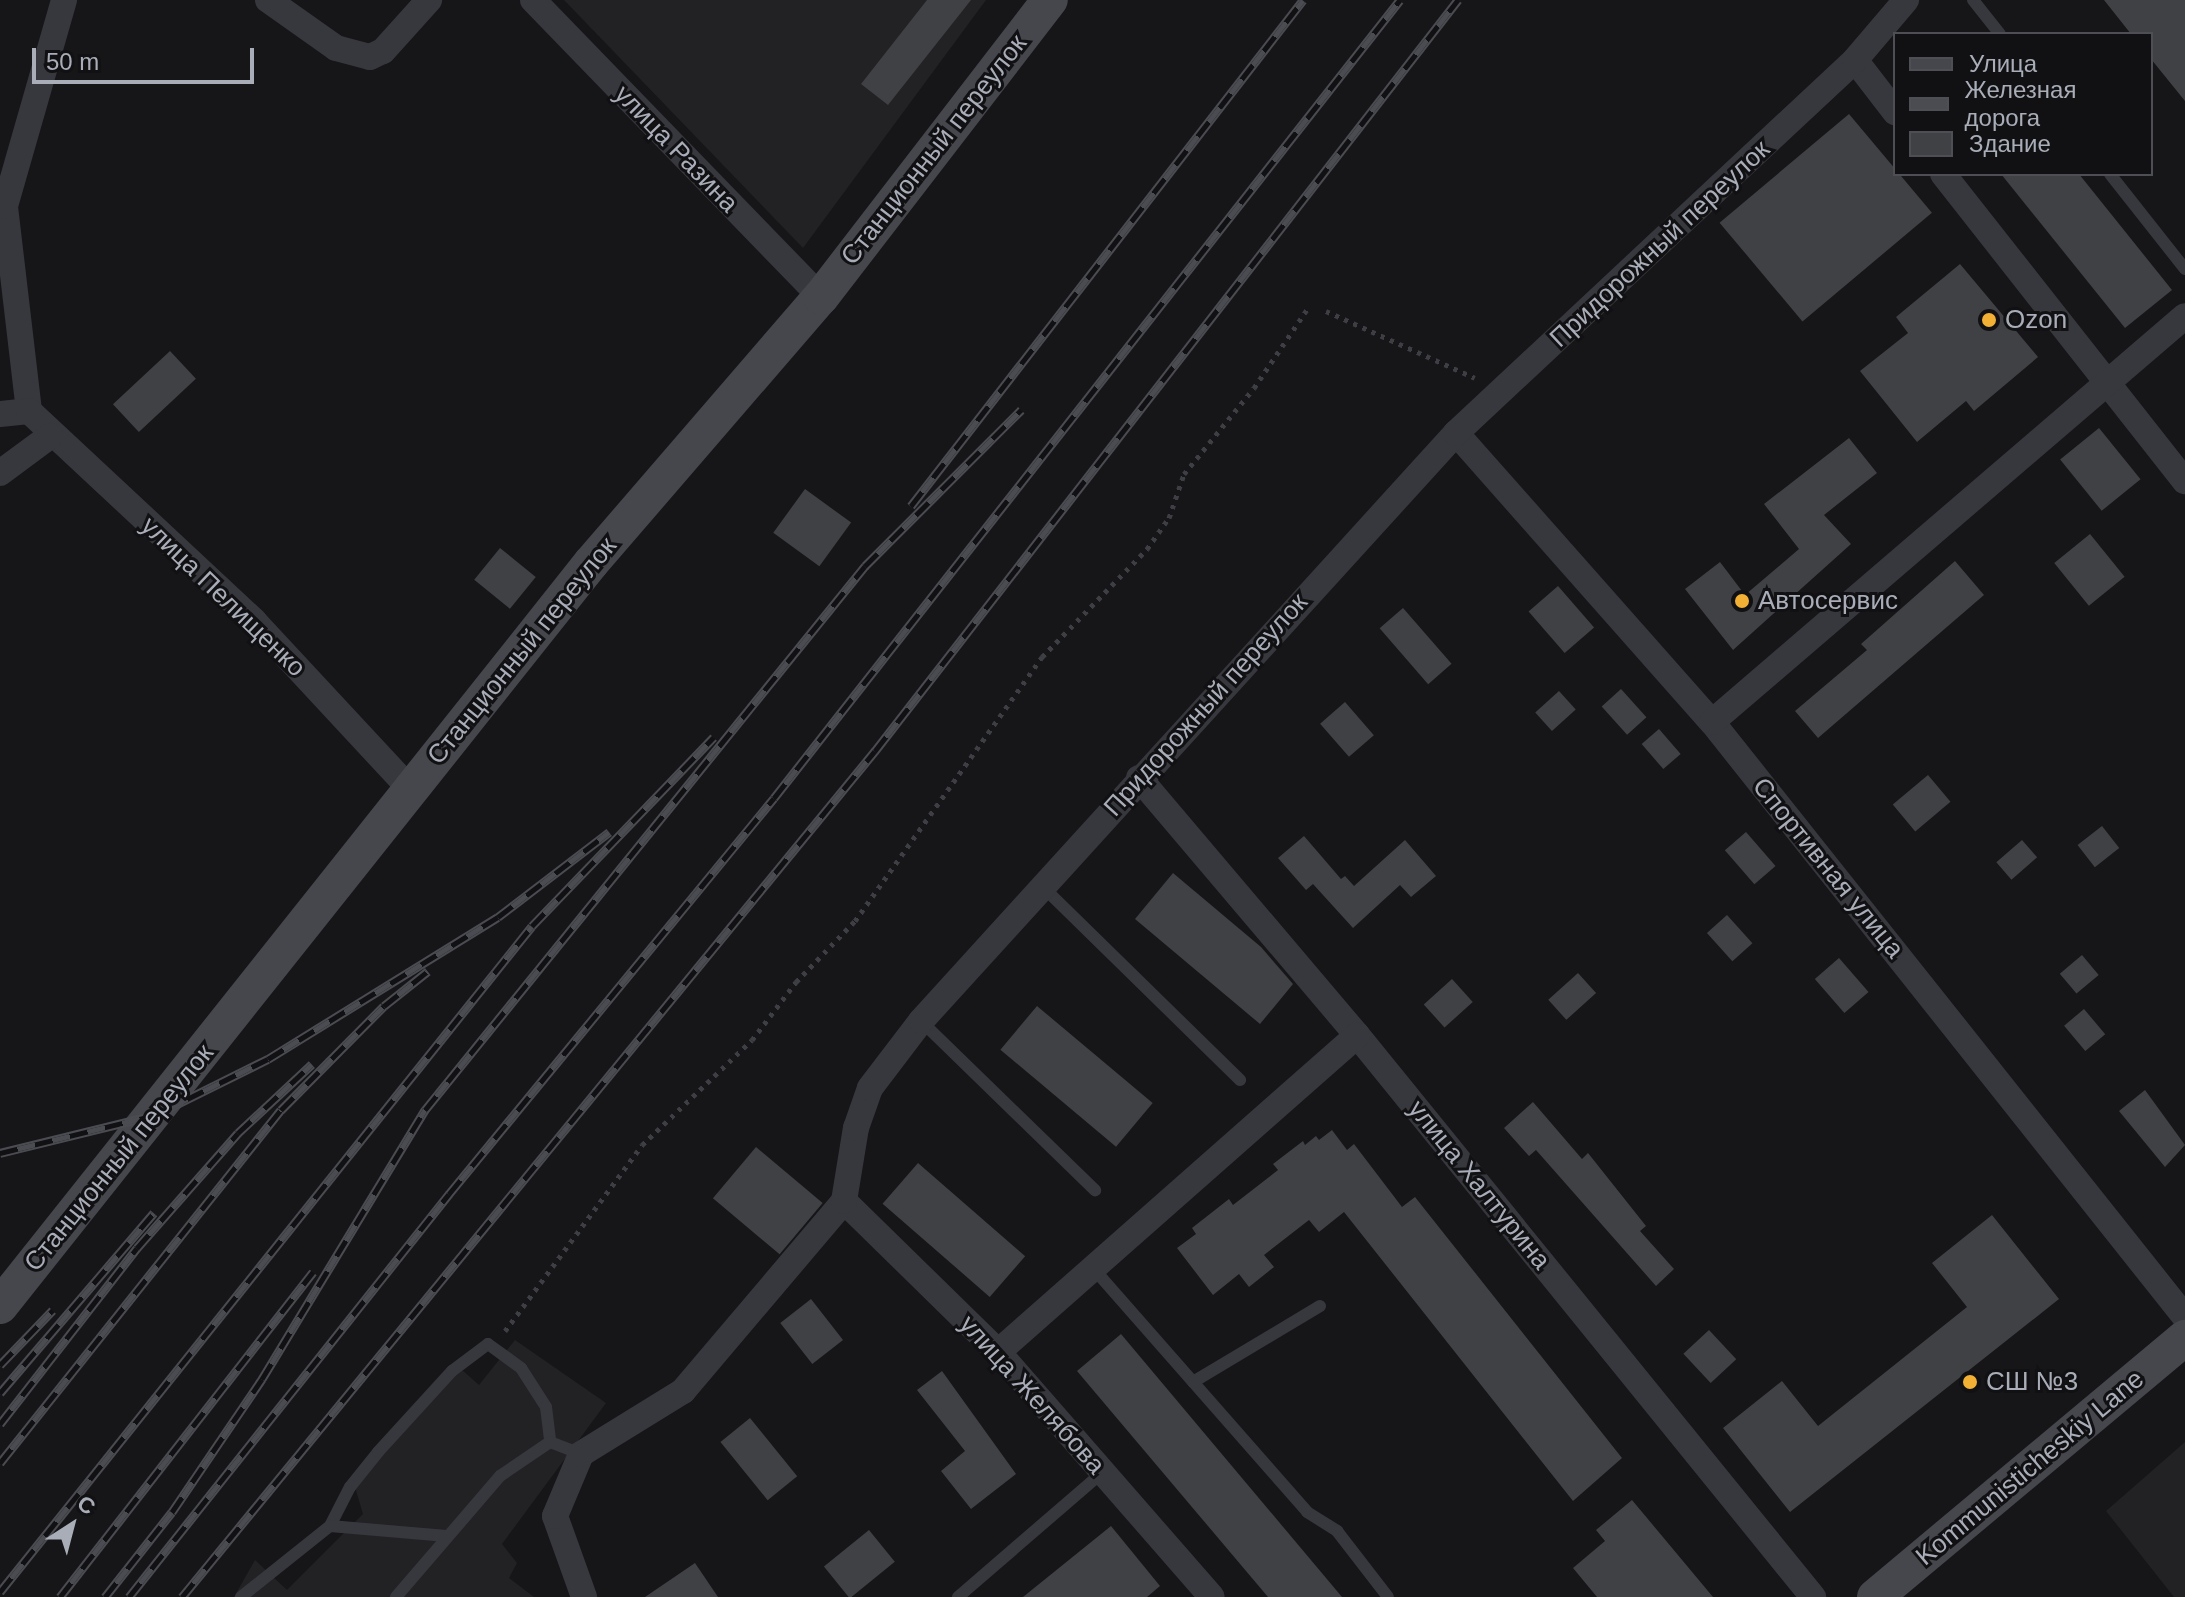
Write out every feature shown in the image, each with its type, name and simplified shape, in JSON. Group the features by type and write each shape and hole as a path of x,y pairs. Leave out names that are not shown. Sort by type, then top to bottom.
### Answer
{"main road":[{"name":"Станционный переулок","path":"0,1306 591,563 821,297 1050,0"},
{"name":"Kommunisticheskiy Lane","path":"1875,1597 2182,1341"}],"street":[{"path":"0,414 29,411 5,206 64,0"},
{"path":"268,0 336,48 370,57 383,51 429,0"},
{"name":"улица Разина","path":"533,0 821,297"},
{"name":"Придорожный переулок","path":"844,1201 856,1128 870,1088 921,1021 1456,433 1855,60 1906,0"},
{"path":"1855,60 1893,109"},
{"path":"1945,176 2185,481"},
{"path":"1712,722 2185,316"},
{"name":"улица Пелищенко","path":"29,411 50,436 254,621 411,790"},
{"name":"Спортивная улица","path":"1456,433 1712,722 2182,1341"},
{"path":"0,473 50,436"},
{"name":"улица Халтурина","path":"1139,778 1357,1035 1813,1597"},
{"path":"998,1352 1357,1035"},
{"path":"584,1597 555,1516 581,1454 683,1391 844,1201"},
{"name":"улица Желябова","path":"844,1201 998,1352 1212,1597"}],"lane":[{"path":"1973,0 1998,32"},
{"path":"2112,176 2185,269"},
{"path":"1043,887 1240,1080"},
{"path":"921,1021 1095,1190"},
{"path":"1093,1268 1307,1512 1337,1531 1388,1597"},
{"path":"1193,1382 1320,1306"},
{"path":"241,1597 330,1526 350,1487 470,1354 495,1345 521,1368 546,1407 550,1442"},
{"path":"550,1442 581,1454"},
{"path":"396,1597 500,1476 550,1442"},
{"path":"958,1597 1103,1472"},
{"path":"330,1526 447,1536"}],"path":[{"path":"495,1345 642,1145 752,1040 796,982 855,921 1042,657 1147,549 1169,518 1184,474 1254,388 1308,308"},
{"path":"1326,311 1392,337 1503,392"}],"shaded area":[{"path":"564,0 986,0 803,248"},
{"path":"515,1340 606,1403 502,1544 517,1563 509,1578 534,1597 234,1597 255,1560 287,1590 363,1514 352,1477 461,1369 479,1385"},
{"path":"2185,1442 2185,1597 2174,1597 2106,1511"}],"building":[{"path":"927,0 971,0 888,105 861,84"},
{"path":"2104,0 2185,0 2185,101 2153,61 2153,32 2129,32"},
{"path":"1849,114 1893,166 1893,176 1901,176 1932,213 1802,321 1720,223"},
{"path":"2003,176 2081,176 2172,290 2125,328"},
{"path":"1960,264 2038,357 1974,411 1966,401 1917,442 1860,371 1908,333 1896,317"},
{"path":"170,351 196,379 139,432 113,404"},
{"path":"2099,428 2141,479 2102,511 2060,459"},
{"path":"1849,438 1877,473 1824,515 1851,544 1733,650 1685,589 1720,562 1745,595 1799,549 1764,504"},
{"path":"805,489 851,523 819,566 773,533"},
{"path":"2090,534 2125,577 2089,606 2054,563"},
{"path":"500,548 536,577 510,609 474,580"},
{"path":"1955,561 1984,595 1818,738 1795,711 1867,650 1861,644"},
{"path":"1558,586 1594,628 1565,653 1529,612"},
{"path":"1403,608 1452,664 1428,684 1380,628"},
{"path":"1621,689 1646,717 1627,735 1602,706"},
{"path":"1559,691 1576,710 1552,731 1535,712"},
{"path":"1345,702 1374,735 1349,757 1320,724"},
{"path":"1659,729 1681,754 1663,769 1642,744"},
{"path":"1928,775 1950,802 1915,831 1893,805"},
{"path":"2102,826 2119,848 2095,867 2078,845"},
{"path":"1746,832 1776,866 1754,884 1725,850"},
{"path":"1304,836 1341,879 1345,876 1354,886 1405,840 1436,876 1411,897 1400,885 1353,928 1313,884 1306,890 1278,858"},
{"path":"2022,840 2037,857 2011,880 1996,862"},
{"path":"1173,873 1261,947 1293,984 1260,1024 1135,919"},
{"path":"1727,915 1752,943 1732,961 1707,933"},
{"path":"2082,955 2099,975 2076,994 2060,974"},
{"path":"1839,958 1869,992 1844,1013 1815,979"},
{"path":"1578,973 1596,993 1566,1020 1548,1000"},
{"path":"1452,979 1473,1002 1445,1027 1424,1004"},
{"path":"1037,1006 1153,1103 1116,1147 1000,1050"},
{"path":"2084,1009 2105,1034 2085,1051 2064,1026"},
{"path":"2145,1090 2185,1145 2165,1167 2119,1111"},
{"path":"1533,1102 1582,1159 1588,1153 1646,1226 1640,1231 1674,1269 1656,1286 1536,1150 1529,1156 1504,1128"},
{"path":"1332,1130 1347,1150 1354,1144 1402,1207 1415,1197 1622,1458 1573,1501 1344,1212 1319,1232 1309,1220 1264,1255 1274,1267 1249,1287 1239,1274 1213,1295 1177,1248 1196,1234 1192,1228 1229,1199 1233,1205 1278,1170 1273,1164 1303,1141 1305,1145 1316,1136 1319,1140"},
{"path":"756,1147 823,1203 780,1254 713,1198"},
{"path":"918,1163 1025,1256 990,1297 883,1204"},
{"path":"1992,1215 2059,1299 1790,1512 1723,1428 1782,1381 1818,1426 1967,1307 1932,1263"},
{"path":"811,1299 843,1340 812,1364 780,1323"},
{"path":"1709,1330 1736,1359 1711,1383 1683,1354"},
{"path":"1121,1334 1342,1597 1268,1597 1077,1371"},
{"path":"942,1371 1016,1474 971,1509 941,1471 965,1451 917,1390"},
{"path":"750,1418 797,1476 768,1500 720,1442"},
{"path":"1632,1500 1713,1597 1597,1597 1573,1568 1605,1541 1596,1530"},
{"path":"1111,1526 1160,1586 1147,1597 1023,1597"},
{"path":"869,1530 895,1562 851,1597 824,1567"},
{"path":"695,1563 718,1597 645,1597"}],"railway":[{"path":"911,506 1303,0"},
{"path":"129,1597 449,1194 774,798 1400,0"},
{"path":"182,1597 875,751 1458,0"},
{"path":"105,1597 172,1512 262,1379 425,1110 865,566 1021,410"},
{"path":"0,1592 532,926 714,737"},
{"path":"0,1153 155,1115 268,1059 498,917 609,832"},
{"path":"0,1463 281,1110 384,1006 428,971"},
{"path":"0,1424 137,1248 238,1133 312,1064"},
{"path":"0,1393 154,1213"},
{"path":"60,1597 313,1272"},
{"path":"0,1365 53,1310"}],"place":[{"name":"Ozon","path":"1989,320"},
{"name":"Автосервис","path":"1742,601"},
{"name":"СШ №3","path":"1970,1382"}]}
